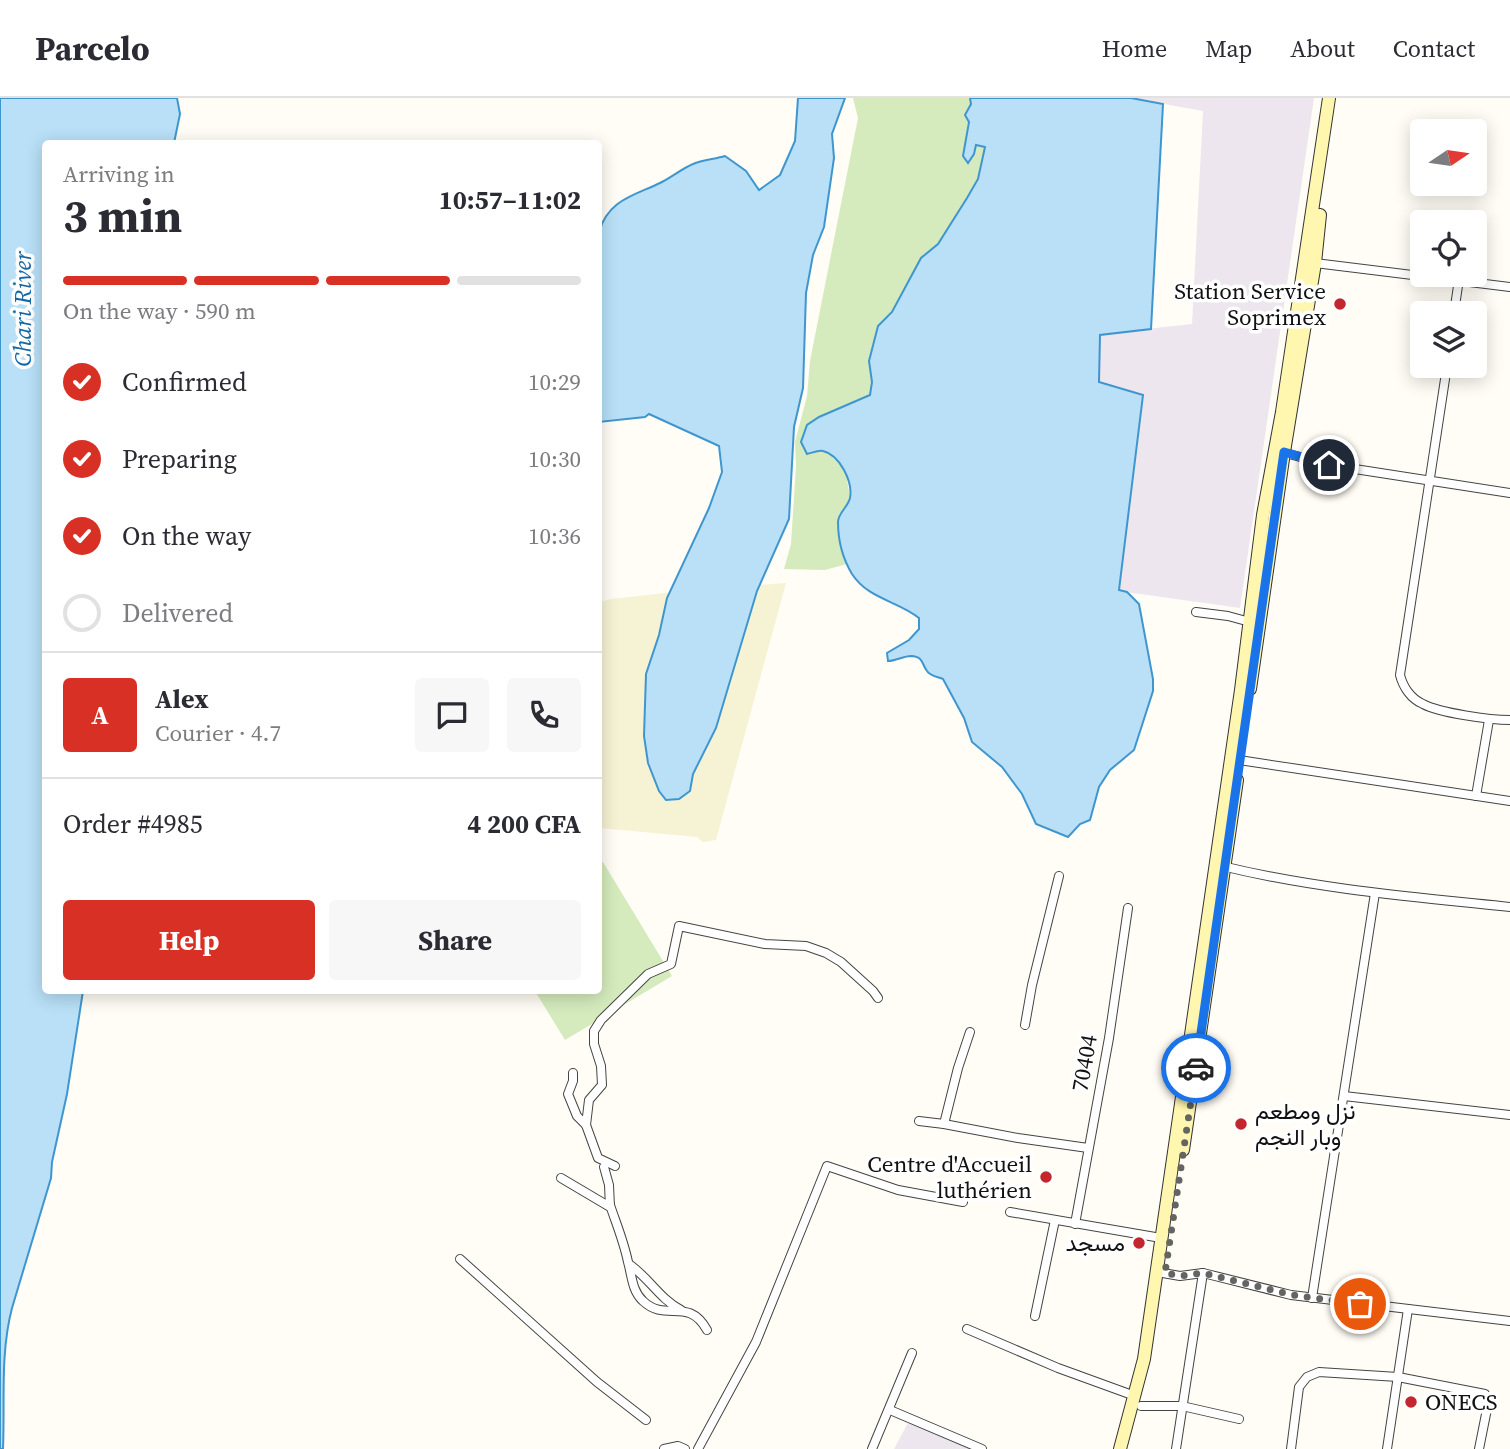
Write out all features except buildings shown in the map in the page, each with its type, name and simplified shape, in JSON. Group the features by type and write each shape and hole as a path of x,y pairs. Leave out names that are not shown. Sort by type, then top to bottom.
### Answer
{"main road":[{"path":"1161,1273 1161,1238 1239,760 1300,295 1329,98"},
{"path":"1128,1449 1161,1273 1220,865 1250,622 1315,263 1336,98"},
{"path":"1120,1449 1138,1401"}],"street":[{"path":"1315,263 1410,274"},
{"path":"1487,283 1510,287"},
{"path":"1445,378 1400,675 1409,694 1424,705 1489,720 1510,720"},
{"path":"1279,451 1329,465 1510,493"},
{"path":"1196,612 1250,622"},
{"path":"1476,796 1489,720"},
{"path":"1239,760 1510,801"},
{"path":"1220,865 1265,877 1510,906"},
{"path":"1025,1025 1059,876"},
{"path":"1312,1298 1375,892"},
{"name":"70404","path":"1075,1224 1109,1038 1128,908"},
{"path":"586,1125 589,1100 602,1084 594,1031 615,1004 648,974 671,964 679,926 765,944 806,946 826,953 841,962 878,998"},
{"path":"944,1124 970,1032"},
{"path":"573,1073 568,1094 577,1116 586,1125 598,1158 615,1166"},
{"path":"1344,1096 1510,1115"},
{"path":"919,1121 1088,1148"},
{"path":"698,1449 756,1342 827,1166 898,1191 963,1202"},
{"path":"604,1167 609,1185 610,1205 636,1293 653,1310 682,1310"},
{"path":"561,1178 610,1205"},
{"path":"1010,1212 1161,1238"},
{"path":"1035,1317 1055,1220"},
{"path":"460,1259 597,1382 646,1420"},
{"path":"629,1264 643,1274 670,1304 698,1317 707,1330"},
{"path":"1161,1273 1180,1276 1203,1273 1312,1298 1510,1321"},
{"path":"1176,1449 1203,1273"},
{"path":"1387,1449 1408,1309"},
{"path":"967,1329 1138,1401 1182,1406 1239,1419"},
{"path":"872,1449 912,1353"},
{"path":"1291,1449 1299,1387 1307,1377 1319,1372 1398,1377 1485,1394 1488,1404 1479,1449"},
{"path":"890,1410 982,1449"},
{"path":"664,1449 668,1446 685,1449"}],"shaded area":[{"path":"1131,98 1314,98 1240,608 1119,591 1143,396 1099,382 1100,334 1192,324 1203,111"},
{"path":"786,583 716,840 703,842 697,837 602,828 602,602 701,589"},
{"path":"909,1421 976,1449 894,1449"}],"green space":[{"path":"853,98 970,98 963,155 968,162 974,154 976,144 985,147 978,179 967,198 938,244 921,258 892,312 878,326 869,361 872,382 870,395 819,417 821,450 836,457 846,473 850,498 838,519 839,541 847,564 825,570 784,569 791,544 795,442 807,396 810,361 858,118"},
{"path":"602,863 672,976 565,1040 537,994 602,994"}],"water":[{"name":"Chari River","path":"0,98 177,98 180,114 175,140 42,140 42,994 83,994 51,1178 8,1325 4,1360 3,1449 0,1449"},
{"path":"798,98 845,98 832,134 834,158 824,227 813,255 806,293 803,388 794,427 789,519 757,591 716,728 693,774 690,791 679,799 666,800 659,791 648,763 644,736 646,674 659,635 667,598 709,508 722,472 719,446 649,414 645,417 602,422 602,224 623,200 700,161 725,156 746,171 759,190 780,175 795,141"},
{"path":"970,98 1131,98 1163,104 1151,329 1100,335 1099,382 1143,395 1119,590 1127,592 1139,604 1153,691 1134,750 1110,770 1099,787 1090,820 1080,824 1068,837 1036,824 1022,794 1002,767 972,742 964,718 943,679 928,673 920,659 915,657 888,661 887,653 909,640 919,629 919,618 866,589 852,574 844,556 838,529 838,519 850,498 847,477 835,458 823,451 807,454 801,442 807,425 870,395 872,382 869,361 878,326 892,312 921,258 938,244 978,179 985,147 976,145 968,163 963,156 969,122 965,115 971,104"}],"way so far":[{"path":"1196,1068 1165,1273 1180,1276 1203,1273 1292,1295 1360,1304"}],"place":[{"name":"Station Service Soprimex","path":"1340,304"},
{"name":"نزل ومطعم وبار النجم","path":"1241,1124"},
{"name":"Centre d'Accueil luthérien","path":"1046,1177"},
{"name":"مسجد","path":"1139,1243"},
{"name":"ONECS","path":"1411,1402"}],"route":[{"path":"1196,1068 1284,452 1329,465"}]}
